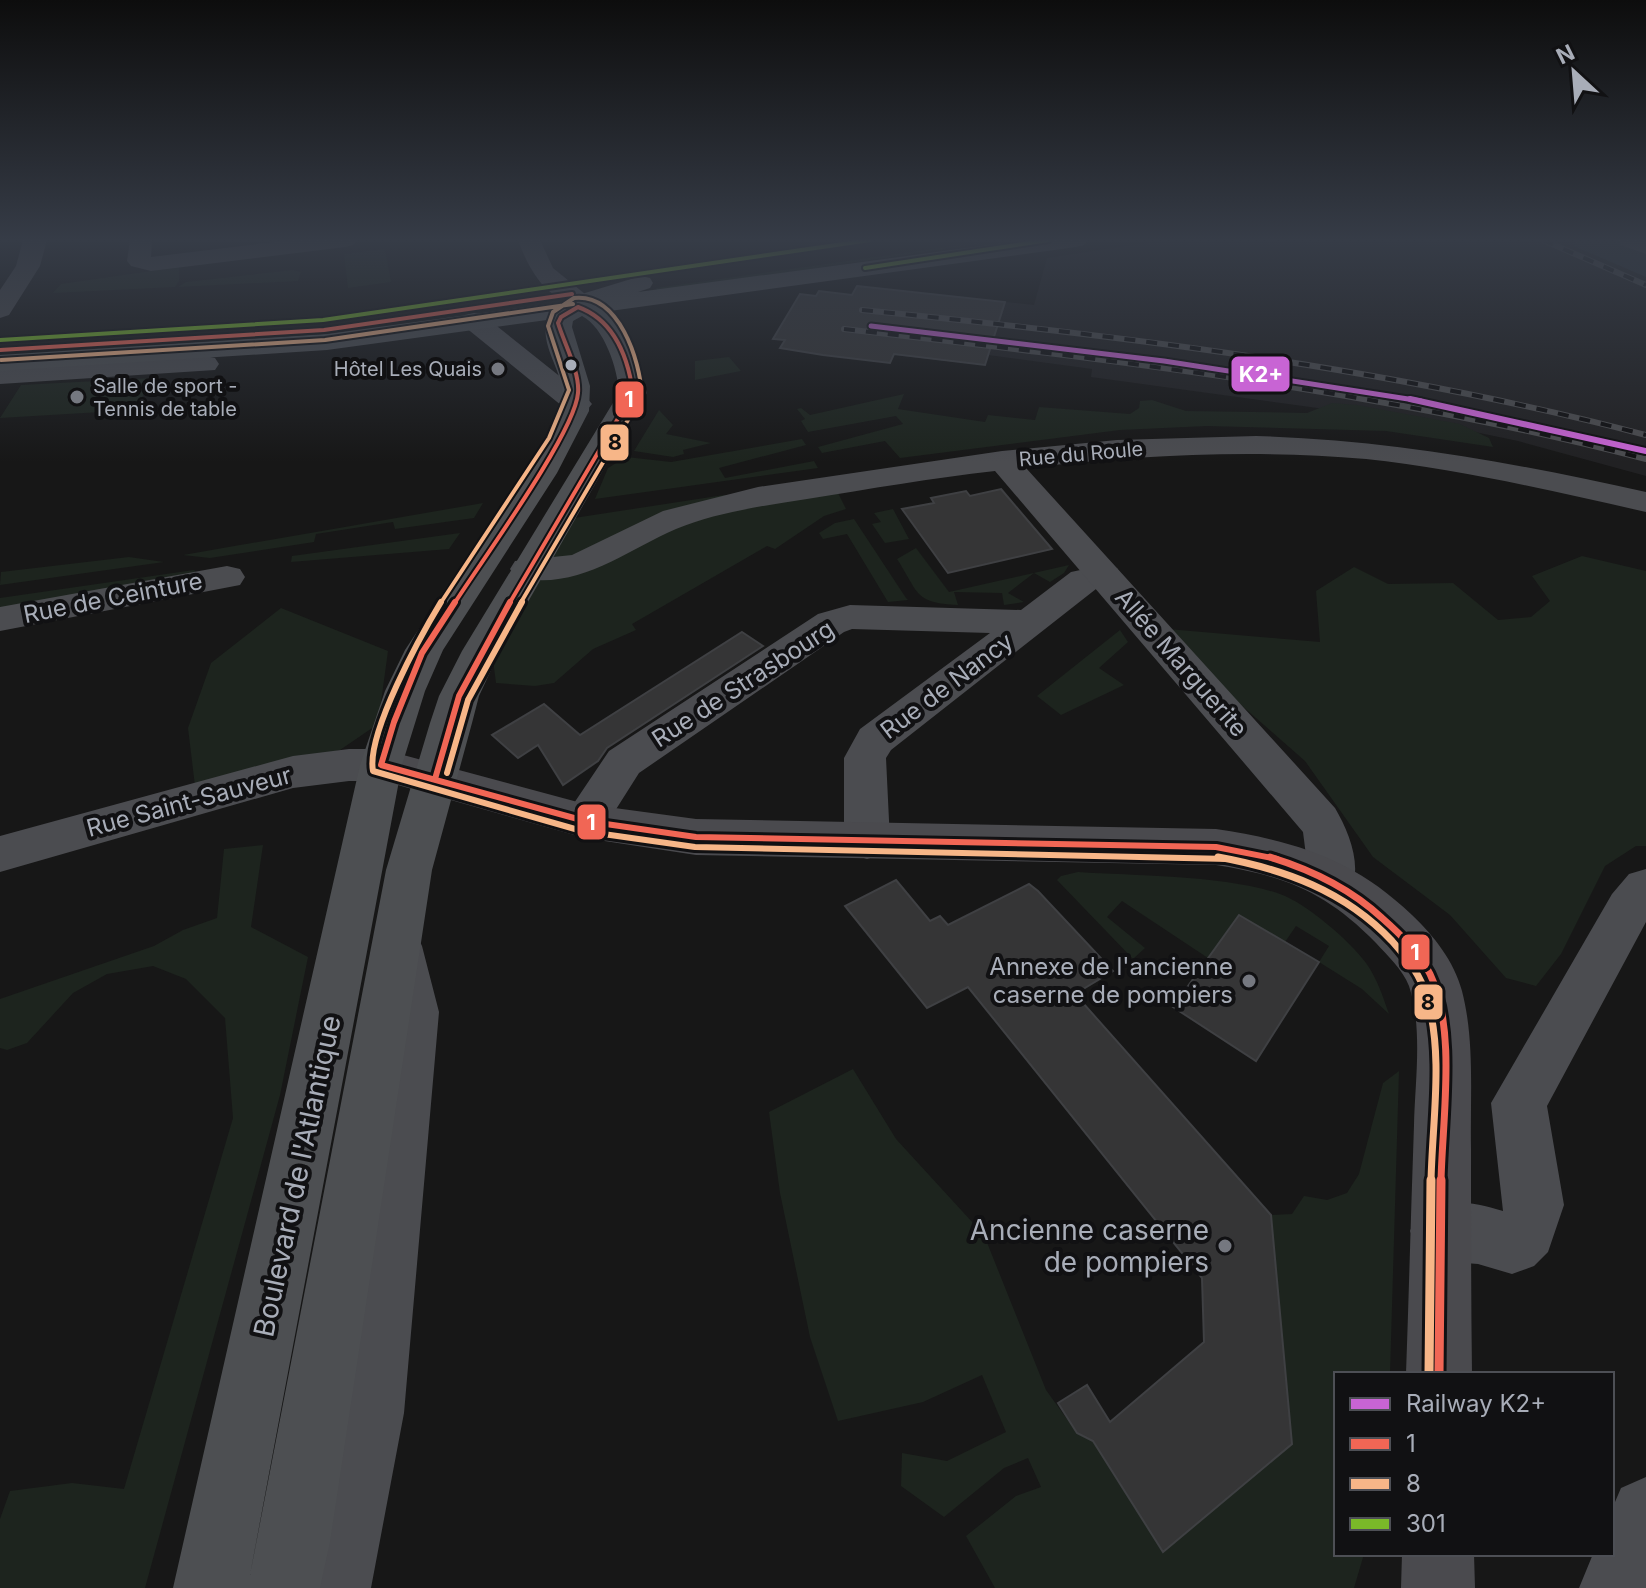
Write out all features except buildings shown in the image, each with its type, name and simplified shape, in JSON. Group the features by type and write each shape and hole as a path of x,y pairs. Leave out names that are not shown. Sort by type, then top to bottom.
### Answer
{"main road":[{"path":"0,350 324,330 457,314"},
{"path":"0,363 289,345 507,314"},
{"path":"408,772 394,722 422,653 558,443 577,404 579,389 558,323 563,314"},
{"path":"408,772 459,696 528,569 633,393 631,379 607,324 599,314"},
{"path":"607,324 609,314"},
{"path":"408,772 585,821 696,837 1216,847 1263,854 1310,867 1333,879 1365,900 1390,924 1414,950 1433,982 1442,1024 1443,1063 1439,1372"},
{"name":"Boulevard de l'Atlantique","path":"283,1588 294,1542 409,870 408,772"},
{"name":"Boulevard de l'Atlantique","path":"210,1588 408,772"},
{"path":"1438,1556 1438,1588"}],"street":[{"path":"474,321 577,404"},
{"path":"0,376 205,364"},
{"name":"Rue du Roule","path":"528,569 556,570 585,564 660,524 691,512 742,500 1002,460 1166,447 1255,445 1390,453 1483,468 1646,502"},
{"name":"Allée Marguerite","path":"1002,460 1319,820 1326,833 1333,879"},
{"name":"Rue de Nancy","path":"867,841 867,750 875,740 1084,580 1104,576"},
{"name":"Rue de Ceinture","path":"0,619 227,577"},
{"name":"Rue de Strasbourg","path":"585,821 624,762 831,623 850,617 1032,622"},
{"name":"Rue Saint-Sauveur","path":"0,854 293,772 349,765 408,772"},
{"path":"1440,1231 1478,1234 1512,1244 1527,1231 1534,1205 1519,1103 1629,908 1646,888"},
{"name":"Boulevard de l'Atlantique","path":"334,1588 370,1413 413,1012 396,941"},
{"path":"1616,1588 1646,1513"}],"shaded area":[{"path":"787,314 1646,314 1646,476 1518,441 1441,425 1091,377 1092,369 988,355 964,363 894,355 890,363 780,348 785,340 772,339"},
{"path":"729,357 741,371 695,380 695,361"},
{"name":"Salle de sport - Tennis de table","path":"153,378 135,410 0,418 21,385"},
{"path":"904,394 898,409 985,422 988,415 1035,420 1039,407 1130,414 1139,408 1140,401 1152,400 1186,411 1307,413 1332,403 1357,405 1460,424 1489,438 1493,447 1386,431 1207,426 1120,430 900,458 885,441 822,453 818,447 903,424 896,416 808,432 801,421 805,419 797,409 801,408 810,415"},
{"path":"659,410 673,425 666,434 711,443 683,450 684,454 673,457 634,451"},
{"path":"802,439 806,445 719,468 725,478 814,461 818,468 595,499 608,468 626,457 671,462"},
{"path":"838,493 846,509 824,516 775,549 767,546 632,624 636,630 593,649 554,683 535,686 496,683 493,660 527,605 552,548 574,518 724,495 769,502"},
{"path":"483,503 474,518 395,529 393,522 316,534 314,542 210,558 183,555"},
{"path":"893,509 909,539 885,543 872,524 881,522 874,513"},
{"path":"854,519 908,600 888,602 847,534 823,539 819,533 835,523"},
{"path":"460,533 449,549 291,562 292,556"},
{"path":"916,548 949,592 1069,565 1064,573 1050,582 1034,573 1008,593 1024,602 1004,605 1002,593 954,592 958,605 944,604 925,599 919,594 897,559"},
{"path":"1582,556 1646,571 1646,846 1636,846 1605,866 1561,954 1536,986 1506,978 1450,915 1373,857 1305,761 1200,669 1168,629 1320,642 1316,591 1354,567 1388,584 1453,583 1498,620 1531,617 1550,601 1532,576"},
{"path":"129,557 164,562 0,585 1,572"},
{"path":"194,570 201,577 0,612 0,598"},
{"path":"281,608 388,651 378,724 340,750 195,786 188,728 211,663"},
{"path":"1120,630 1128,642 1099,668 1124,685 1061,715 1037,696"},
{"path":"263,845 251,927 308,957 280,1095 145,1588 0,1588 0,1519 10,1491 72,1483 124,1489 233,1118 225,1018 186,979 153,966 107,974 73,993 27,1043 7,1050 0,1048 0,999 154,946 183,930 217,918 224,849"},
{"path":"1078,872 1234,883 1291,899 1327,924 1359,954 1373,975 1389,1014 1362,989 1319,962 1329,946 1296,926 1285,942 1239,915 1208,958 1122,901 1107,917 1145,948 1133,959 1057,880"},
{"path":"853,1069 896,1139 984,1235 1046,1390 1077,1433 1093,1441 1163,1552 1292,1444 1271,1215 1292,1214 1304,1196 1327,1200 1347,1193 1359,1174 1383,1083 1399,1071 1390,1372 1334,1372 1334,1556 1363,1556 1354,1588 995,1588 966,1536 1016,1496 1041,1487 1028,1458 1004,1468 944,1517 901,1486 902,1453 947,1461 1006,1432 982,1375 923,1402 838,1421 810,1337 780,1193 769,1112"}],"railway":[{"path":"901,314 1257,357 1452,391 1646,435"},
{"path":"844,329 1147,366 1347,396 1547,435 1646,459"}],"rail line":[{"name":"K2+","path":"871,326 1261,374 1454,407 1646,451"}],"transit line":[{"name":"301","path":"0,340 323,320 363,314"},
{"name":"1","path":"0,350 324,330 433,314"},
{"name":"8","path":"1,360 325,340 503,314"},
{"name":"8","path":"552,314 548,326 569,390 567,401 549,438 454,582 411,657 379,736 372,758 373,771 582,831 695,847 1215,857 1262,866 1326,890 1365,916 1404,955 1421,980 1431,1015 1434,1057 1429,1372"},
{"name":"1","path":"566,314 558,323 579,389 577,404 558,443 422,653 394,722 381,765 585,821 696,837 1216,847 1291,863 1333,882 1373,910 1404,939 1427,969 1437,993 1444,1033 1439,1372"},
{"name":"1","path":"435,779 459,696 481,651 633,393 628,367 617,341 594,314"},
{"name":"8","path":"447,773 468,700 490,656 642,396 632,351 625,334 611,314"}],"place":[{"name":"Hôtel Les Quais","path":"498,369"},
{"name":"Salle de sport - Tennis de table","path":"77,397"},
{"name":"Annexe de l'ancienne caserne de pompiers","path":"1249,981"},
{"name":"Ancienne caserne de pompiers","path":"1225,1246"}]}
